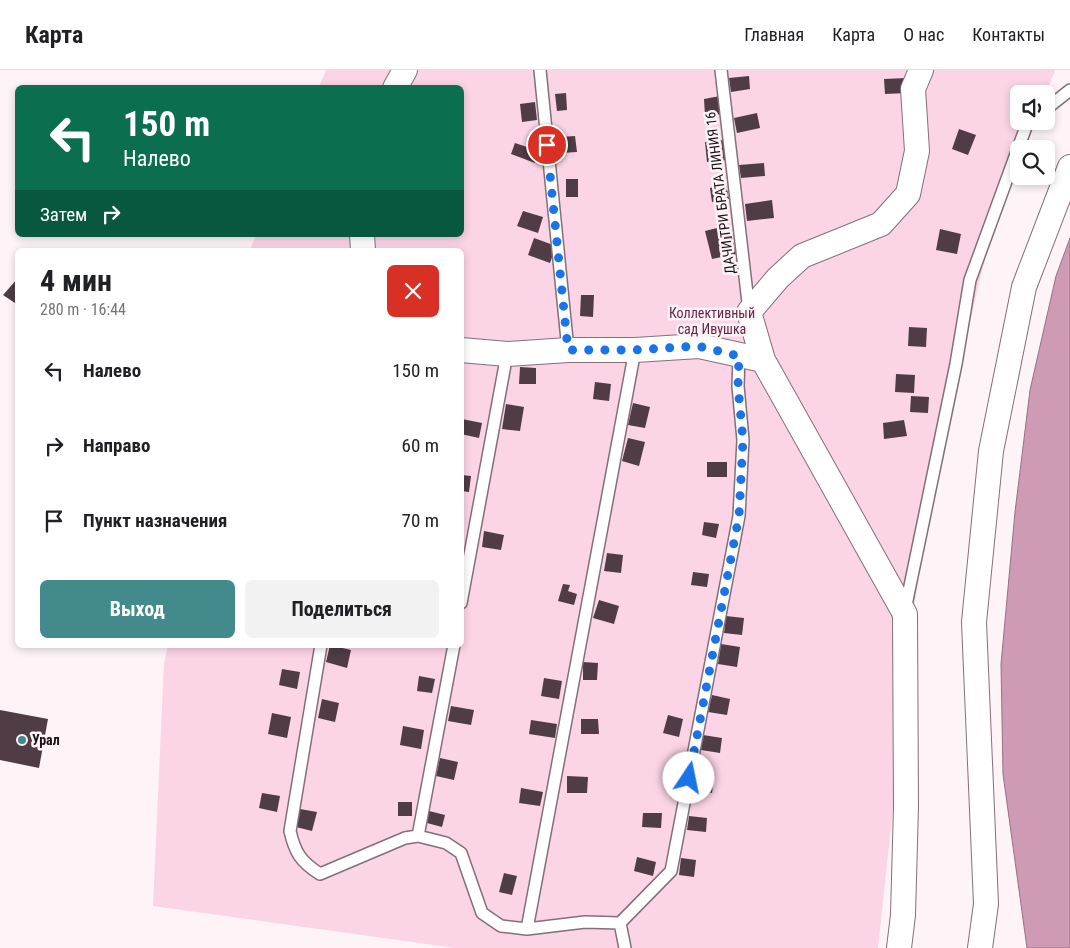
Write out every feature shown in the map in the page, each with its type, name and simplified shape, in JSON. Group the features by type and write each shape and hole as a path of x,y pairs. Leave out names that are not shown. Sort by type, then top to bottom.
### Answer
{"street":[{"path":"397,85 405,70"},
{"path":"899,948 903,915 906,806 905,614 763,360 749,312 778,278 802,256 881,224 908,194 917,151 915,76"},
{"path":"980,948 986,904 974,622 991,451 1024,287 1070,167"},
{"path":"464,350 507,354 698,346 763,360"}],"lane":[{"path":"540,70 568,350"},
{"name":"ДАЧИ ТРИ БРАТА ЛИНИЯ 16","path":"721,70 749,312"},
{"path":"1055,102 1070,90"},
{"path":"905,614 956,364 970,280 1026,130"},
{"path":"527,928 635,350"},
{"path":"464,587 507,354"},
{"path":"320,648 290,831 294,847 305,864 320,874 405,838 418,836 446,843 461,853 482,913 501,926 527,928 585,922 620,923 671,871 739,516 743,440 738,386 739,356"},
{"path":"418,836 453,648"},
{"path":"620,923 625,948"}],"green space":[{"name":"Коллективный сад Ивушка","path":"326,70 1055,70 1049,85 1010,85 1010,130 1032,130 1029,140 1010,140 1011,185 989,241 924,520 878,948 455,948 153,906 164,663 167,648 464,648 464,248 251,248 255,237 464,237 464,85 320,85"}],"shaded area":[{"path":"1070,238 1070,948 1027,948 1003,774 1001,664 1015,512 1030,390 1056,276"}],"building":[{"path":"749,76 750,89 731,92 729,78"},
{"path":"906,78 907,93 885,94 884,79"},
{"path":"566,93 567,110 557,111 555,94"},
{"path":"720,96 722,114 705,116 704,99"},
{"path":"535,102 537,120 522,122 520,104"},
{"path":"757,113 760,128 737,133 734,118"},
{"path":"959,129 976,135 968,155 952,149"},
{"path":"575,136 577,152 562,153 560,137"},
{"path":"725,140 727,160 707,162 705,142"},
{"path":"515,143 539,151 535,163 511,154"},
{"path":"764,163 765,176 741,178 739,165"},
{"path":"566,179 578,179 578,197 566,197"},
{"path":"726,184 729,199 712,202 710,188"},
{"path":"772,200 774,218 747,221 745,204"},
{"path":"523,211 543,217 538,233 517,226"},
{"path":"729,225 736,254 712,259 705,231"},
{"path":"940,229 961,234 957,254 936,250"},
{"path":"534,238 556,246 550,263 528,255"},
{"path":"15,281 15,303 3,295"},
{"path":"581,295 594,295 593,317 580,316"},
{"path":"909,327 927,328 926,347 908,346"},
{"path":"520,367 536,368 536,384 519,384"},
{"path":"896,374 915,375 914,393 895,392"},
{"path":"595,382 611,384 609,401 593,399"},
{"path":"911,396 929,397 928,413 910,412"},
{"path":"633,403 650,407 645,428 628,425"},
{"path":"506,404 524,407 520,431 502,429"},
{"path":"464,419 482,423 479,438 464,435"},
{"path":"904,420 907,436 884,439 883,423"},
{"path":"628,438 645,442 639,466 622,461"},
{"path":"707,462 727,462 727,477 707,477"},
{"path":"464,475 471,476 469,492 464,491"},
{"path":"704,522 719,524 716,538 702,535"},
{"path":"484,531 504,535 501,550 482,547"},
{"path":"607,553 623,555 621,573 604,571"},
{"path":"693,572 709,574 707,587 691,585"},
{"path":"563,584 570,585 568,591 577,594 574,605 558,601"},
{"path":"599,600 619,606 614,624 593,618"},
{"path":"726,616 744,618 742,635 724,633"},
{"path":"721,644 740,647 737,667 718,664"},
{"path":"329,648 351,650 347,668 326,662"},
{"path":"583,662 598,663 597,680 583,680"},
{"path":"282,669 300,672 297,689 279,685"},
{"path":"419,676 435,679 432,693 417,691"},
{"path":"544,678 562,681 559,699 541,696"},
{"path":"712,695 730,699 727,715 708,712"},
{"path":"322,699 339,703 335,722 318,718"},
{"path":"451,706 474,710 471,725 448,721"},
{"name":"Урал","path":"0,710 48,719 39,768 0,760"},
{"path":"272,713 291,717 287,738 268,734"},
{"path":"668,715 683,719 679,737 663,733"},
{"path":"581,719 598,719 599,734 581,734"},
{"path":"531,720 557,724 555,738 529,734"},
{"path":"403,726 424,730 421,749 400,745"},
{"path":"703,735 722,738 720,753 701,750"},
{"path":"440,758 458,762 454,780 436,776"},
{"path":"567,776 588,777 587,793 567,793"},
{"path":"696,777 714,780 712,793 694,790"},
{"path":"521,788 543,792 540,806 519,803"},
{"path":"262,793 280,796 277,812 259,808"},
{"path":"398,802 412,802 412,816 398,816"},
{"path":"300,809 317,812 312,831 296,827"},
{"path":"429,811 445,815 442,827 427,823"},
{"path":"643,813 662,813 661,828 642,827"},
{"path":"689,816 707,818 706,832 687,830"},
{"path":"637,857 656,862 653,876 634,871"},
{"path":"681,858 696,860 694,877 679,875"},
{"path":"504,873 517,876 512,895 499,892"}],"place":[{"name":"Урал","path":"22,740"}],"route":[{"path":"547,145 568,350 635,350 698,346 739,356 738,386 743,440 739,516 689,778"}]}
